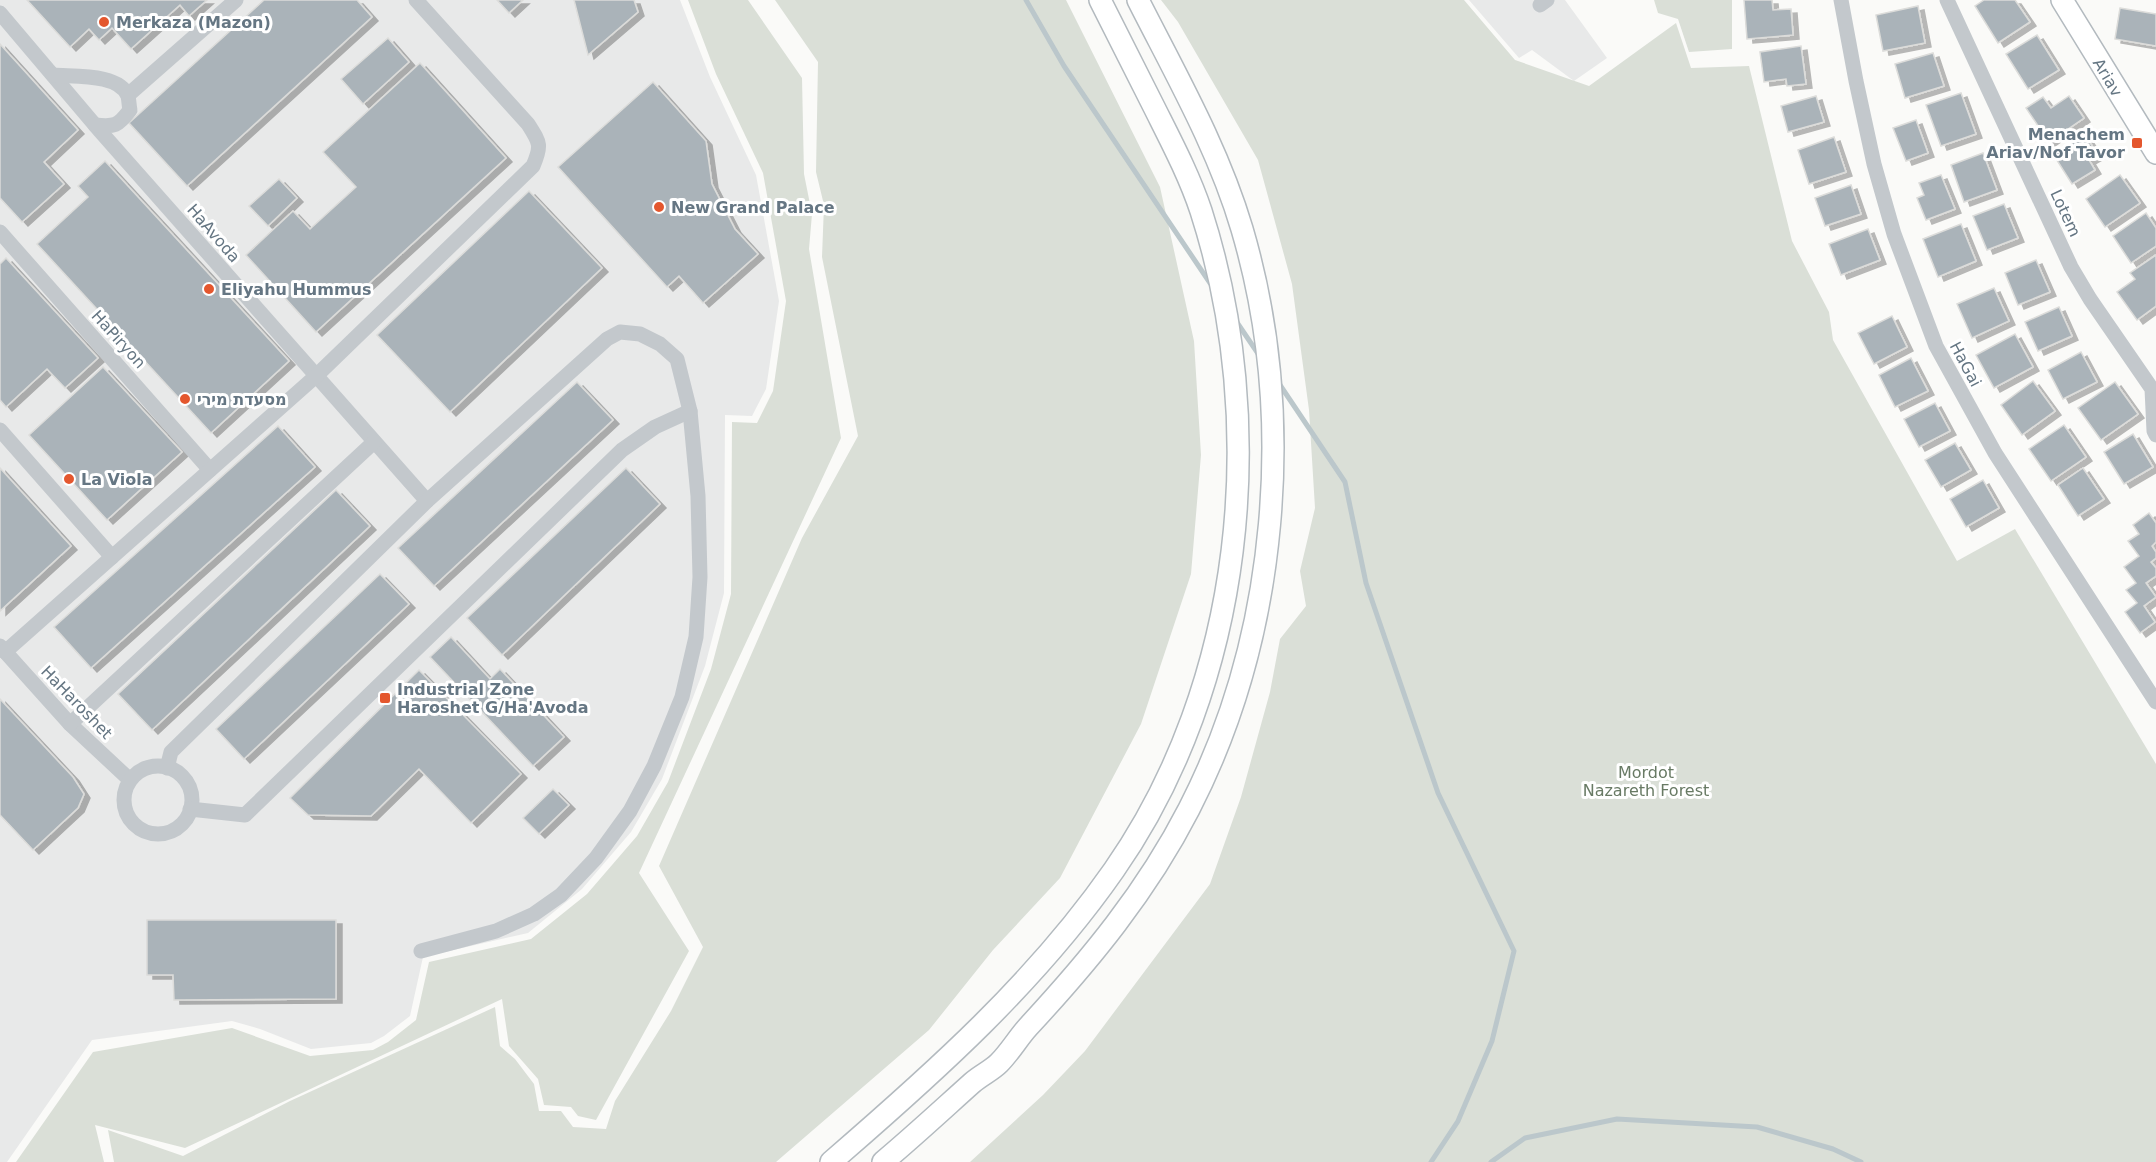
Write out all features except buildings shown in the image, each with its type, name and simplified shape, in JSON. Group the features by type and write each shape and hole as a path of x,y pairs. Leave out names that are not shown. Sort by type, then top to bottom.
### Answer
{"main road":[{"path":"831,1162 953,1054 999,1008 1062,938 1117,867 1160,792 1183,739 1209,663 1225,604 1235,520 1238,460 1237,393 1225,305 1210,241 1190,182 1100,0"},
{"path":"883,1162 976,1079 998,1065 1024,1032 1088,961 1145,886 1190,808 1215,752 1242,673 1258,610 1269,524 1273,460 1268,360 1258,299 1243,232 1221,170 1138,0"},
{"name":"Ariav","path":"2062,0 2154,147"}],"street":[{"path":"128,95 236,0"},
{"path":"2,649 112,557 316,376 533,166 539,151 539,141 528,124 416,0"},
{"name":"HaGai","path":"1841,0 1874,164 1894,234 1936,346 1995,453 2156,702"},
{"name":"Lotem","path":"1947,0 2072,267 2090,299 2152,390 2156,435"},
{"name":"HaAvoda","path":"0,13 95,125 427,501"},
{"path":"53,75 116,82 128,95 130,110 121,122 111,126 95,125"},
{"name":"HaPiryon","path":"0,232 210,470"},
{"path":"167,768 171,752 427,501 606,339 620,332 640,334 660,345 676,359 690,411 698,496 700,577 696,637 682,697 654,766 630,811 596,858 561,895 534,914 496,931 421,951"},
{"path":"190,809 244,815 622,450 655,427 690,411"},
{"path":"0,430 112,557"},
{"path":"70,724 374,441"},
{"name":"HaHaroshet","path":"2,649 70,724 130,780"},
{"path":"147,768 167,768 184,780 189,789 190,809 186,819 170,832 149,833 131,821 126,812 124,801 130,780 147,768"}],"shaded area":[{"path":"0,0 680,0 710,77 756,175 779,301 766,389 752,416 725,415 724,593 705,666 662,779 631,832 582,889 528,933 423,957 410,1016 371,1043 311,1049 260,1029 232,1021 92,1040 7,1162 0,1162"},
{"path":"1469,0 1565,0 1607,58 1574,81 1532,50 1519,58"}],"green space":[{"path":"688,0 748,0 802,78 804,174 812,214 809,249 841,438 639,873 689,951 596,1120 578,1116 571,1107 544,1105 538,1079 509,1046 502,999 185,1148 95,1125 104,1162 16,1162 93,1052 232,1028 310,1056 373,1050 388,1042 416,1020 429,962 531,939 587,894 637,836 668,782 711,669 731,594 732,422 757,423 773,391 786,301 763,173 716,74"},
{"path":"775,0 1066,0 1160,187 1194,341 1201,455 1191,574 1141,724 1060,878 993,950 929,1030 776,1162 114,1162 108,1130 183,1156 290,1101 495,1007 500,1046 515,1059 534,1084 539,1111 561,1111 573,1127 606,1129 615,1101 671,1011 703,947 659,866 802,538 858,436 822,257 824,205 816,172 818,62"},
{"name":"Mordot Nazareth Forest","path":"1161,0 1464,0 1515,60 1589,86 1676,23 1691,68 1749,66 1792,241 1829,312 1833,340 1957,561 2015,529 2156,764 2156,1162 970,1162 1043,1095 1085,1051 1210,884 1241,797 1270,692 1280,639 1306,606 1300,571 1315,508 1309,410 1292,284 1258,160 1178,22"},
{"path":"1654,0 1732,0 1732,49 1689,52 1678,19 1658,13"}],"waterway":[{"path":"1026,0 1064,66 1210,283"},
{"path":"1234,318 1259,355"},
{"path":"1278,382 1345,482 1366,583 1438,793 1514,951 1492,1041 1458,1121 1431,1162"},
{"path":"1491,1162 1525,1138 1617,1119 1757,1127 1833,1149 1861,1162"}],"place":[{"name":"Merkaza (Mazon)","path":"104,22"},
{"name":"Menachem Ariav/Nof Tavor","path":"2137,143"},
{"name":"New Grand Palace","path":"659,207"},
{"name":"Eliyahu Hummus","path":"209,289"},
{"name":"מסעדת מירי","path":"185,399"},
{"name":"La Viola","path":"69,479"},
{"name":"Industrial Zone Haroshet G/Ha'Avoda","path":"385,698"}]}
